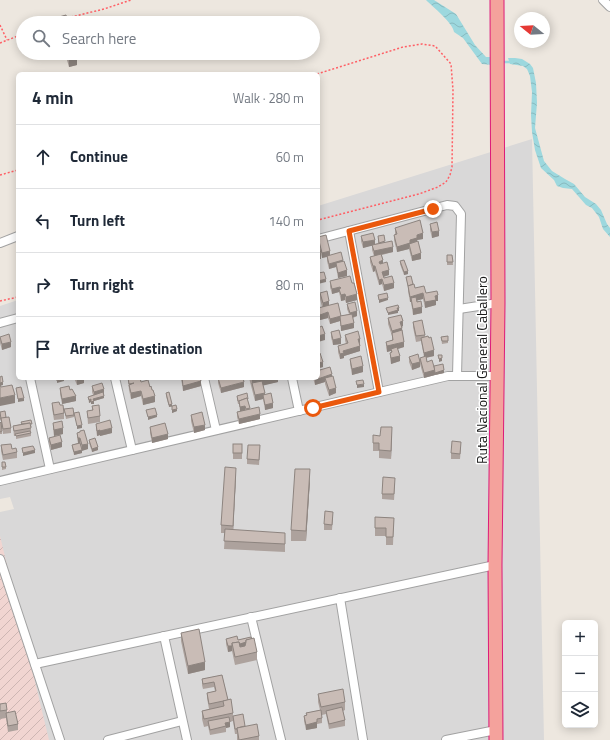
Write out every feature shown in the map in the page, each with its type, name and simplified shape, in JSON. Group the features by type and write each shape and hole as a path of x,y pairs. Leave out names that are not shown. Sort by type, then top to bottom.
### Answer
{"highway":[{"name":"Ruta Nacional General Caballero","path":"496,735 495,565 498,376 497,0"}],"street":[{"path":"603,0 610,6"},
{"path":"320,238 447,205 455,206 461,214 457,376"},
{"path":"349,231 379,392"},
{"path":"0,243 16,237"},
{"path":"458,309 498,303"},
{"path":"0,323 16,319"},
{"path":"0,481 448,376 498,376"},
{"path":"30,380 50,469"},
{"path":"115,380 132,450"},
{"path":"204,380 216,430"},
{"path":"292,380 299,411"},
{"path":"0,559 60,740"},
{"path":"35,664 495,565"},
{"path":"340,598 363,740"},
{"path":"251,617 281,740"},
{"path":"164,636 187,740"},
{"path":"108,740 182,721"},
{"path":"446,740 496,735"}],"path":[{"path":"78,16 131,0"},
{"path":"0,25 7,40"},
{"path":"0,43 16,37"},
{"path":"320,73 403,47 422,44 435,46 451,64 452,90 452,166 450,175 446,182 438,187 419,194 320,219"},
{"path":"0,176 16,171"},
{"path":"0,301 16,297"}],"shaded area":[{"path":"532,139 544,740 0,740 0,512 14,509 10,497 0,499 0,306 16,301 16,380 320,380 320,205"},
{"path":"0,536 49,740 0,740"}],"water":[{"path":"426,0 434,0 456,14 475,45 486,57 492,57 492,65 482,64 463,38 454,32 447,20"},
{"path":"508,58 522,59 533,68 536,83 537,103 535,128 544,161 552,171 574,184 585,197 596,204 601,210 610,228 610,237 603,229 599,217 592,208 586,205 572,189 557,186 554,180 541,168 535,150 532,132 532,92 530,76 527,69 523,66 510,64"}],"building":[{"path":"420,220 423,233 417,235 417,238 410,240 410,243 397,247 394,235 397,234 395,228"},
{"path":"437,222 439,231 432,232 430,224"},
{"path":"373,233 375,240 363,242 361,236"},
{"path":"326,235 330,251 322,253 320,236"},
{"path":"384,235 385,241 379,243 378,236"},
{"path":"392,241 393,247 374,251 372,245"},
{"path":"418,241 421,253 412,256 409,244"},
{"path":"341,252 343,260 329,264 327,256"},
{"path":"381,254 383,260 379,262 380,264 387,262 389,270 382,272 384,278 392,276 394,283 384,285 382,279 379,280 375,266 373,266 370,257"},
{"path":"447,255 452,255 453,262 447,262"},
{"path":"404,260 408,271 404,272 400,261"},
{"path":"344,261 347,270 338,273 336,263"},
{"path":"324,272 326,279 320,280 320,273"},
{"path":"350,276 357,294 346,297 345,294 341,295 339,289 341,288 340,287 332,289 330,281"},
{"path":"411,276 413,284 408,286 406,277"},
{"path":"414,284 415,288 424,286 426,293 437,291 438,295 435,296 436,300 425,302 423,293 410,297 408,286"},
{"path":"327,291 329,301 323,303 320,293"},
{"path":"387,293 388,298 379,300 378,295"},
{"path":"416,297 417,302 421,301 422,307 413,309 411,298"},
{"path":"355,302 357,311 350,313 347,304"},
{"path":"338,303 341,316 330,319 328,312 320,315 320,308"},
{"path":"398,305 398,310 388,313 386,308"},
{"path":"352,314 354,323 341,326 340,316"},
{"path":"401,315 403,321 400,322 402,328 392,331 388,318"},
{"path":"422,320 425,335 416,336 413,322"},
{"path":"322,326 325,334 320,335 320,327"},
{"path":"339,330 341,338 333,340 331,332"},
{"path":"402,330 404,342 387,346 386,342 393,340 392,333"},
{"path":"358,331 360,346 343,351 344,353 340,354 338,346 348,343 345,335"},
{"path":"9,334 11,342 2,344 0,337"},
{"path":"428,336 429,338 431,337 434,350 424,353 421,338"},
{"path":"448,336 448,341 442,341 441,337"},
{"path":"397,347 400,356 391,358 391,349"},
{"path":"320,353 323,362 320,363"},
{"path":"418,354 420,362 412,364 409,357"},
{"path":"438,355 442,355 442,358 439,359"},
{"path":"361,356 363,366 352,369 350,359"},
{"path":"426,356 427,362 432,360 435,370 424,373 420,358"},
{"path":"443,364 444,370 435,373 434,366"},
{"path":"330,367 332,374 320,378 320,370"},
{"path":"2,376 3,382 0,383 0,377"},
{"path":"333,376 336,388 329,390 325,378"},
{"path":"128,380 140,380 141,382 148,380 155,396 143,399 141,391 131,393 129,385 134,383 129,384"},
{"path":"182,380 201,381 183,386"},
{"path":"219,380 244,380 244,382 221,388"},
{"path":"363,380 364,384 357,385 356,381"},
{"path":"262,381 265,393 255,395 252,383"},
{"path":"102,383 104,389 94,392 92,386"},
{"path":"0,385 1,387 12,385 15,395 0,398"},
{"path":"69,386 70,390 72,389 76,396 62,399 60,388"},
{"path":"21,387 24,398 18,399 16,388"},
{"path":"103,392 104,396 93,399 94,401 91,402 91,399 89,400 88,397"},
{"path":"169,392 172,404 169,405 166,393"},
{"path":"247,393 248,399 238,401 237,396"},
{"path":"271,393 273,403 265,405 263,395"},
{"path":"247,398 250,408 246,409 245,406 240,407 239,401"},
{"path":"59,402 60,405 63,405 64,413 54,415 52,403"},
{"path":"99,405 100,416 88,418 87,411 93,410 92,406"},
{"path":"176,405 177,409 172,410 172,406"},
{"path":"259,407 260,414 239,419 237,412"},
{"path":"73,408 74,415 66,416 64,409"},
{"path":"155,408 157,415 148,417 146,410"},
{"path":"5,411 6,417 1,419 0,412"},
{"path":"79,412 82,425 77,426 74,413"},
{"path":"202,412 205,425 194,427 191,415"},
{"path":"9,417 11,428 3,429 1,418"},
{"path":"31,420 32,424 22,424 21,422"},
{"path":"110,420 112,428 97,431 96,424"},
{"path":"62,421 63,428 54,430 53,423"},
{"path":"1,422 2,431 0,432 0,423"},
{"path":"30,423 31,428 14,431 13,426"},
{"path":"165,423 168,434 152,438 150,427"},
{"path":"381,427 392,427 391,451 379,450 379,443 373,443 373,435 380,436"},
{"path":"84,430 88,444 82,445 77,433"},
{"path":"30,431 31,433 16,436 15,434"},
{"path":"60,435 62,442 51,445 49,438"},
{"path":"95,438 98,447 92,449 89,440"},
{"path":"452,441 461,442 460,454 451,453"},
{"path":"80,443 82,450 74,452 72,445"},
{"path":"11,444 12,449 16,448 17,452 3,455 1,445"},
{"path":"233,444 242,444 242,453 233,453"},
{"path":"248,445 260,445 259,460 247,459"},
{"path":"33,446 35,450 23,453 22,448"},
{"path":"2,462 5,462 6,467 2,467"},
{"path":"225,467 236,468 233,526 221,525"},
{"path":"295,469 310,469 306,531 291,530"},
{"path":"383,477 395,478 394,494 382,494"},
{"path":"325,511 333,512 332,525 324,524"},
{"path":"375,517 394,518 393,537 386,537 386,528 375,528"},
{"path":"225,529 285,533 285,544 224,541"},
{"path":"199,629 205,662 188,666 181,633"},
{"path":"237,636 238,640 251,637 252,639 246,640 246,642 240,644 239,642 232,643 232,646 228,646 226,639"},
{"path":"254,638 257,652 235,657 232,643 239,642 240,647 245,646 246,640"},
{"path":"222,675 228,700 209,704 207,693 216,691 214,682 203,684 202,679"},
{"path":"343,689 345,702 321,707 318,694"},
{"path":"231,699 233,713 204,719 202,711 224,706 223,701"},
{"path":"6,703 7,710 0,711 0,704"},
{"path":"342,707 345,720 329,724 326,711"},
{"path":"321,710 322,718 317,719 317,722 306,725 304,716 307,715 306,713"},
{"path":"15,711 18,724 8,726 6,713"},
{"path":"243,714 245,726 235,729 233,716"},
{"path":"229,717 230,722 225,723 226,726 210,730 208,721"},
{"path":"257,724 259,736 239,740 237,728"}],"waterway":[{"path":"501,62 512,62"}],"route":[{"path":"313,408 379,392 349,231 433,209"}]}
